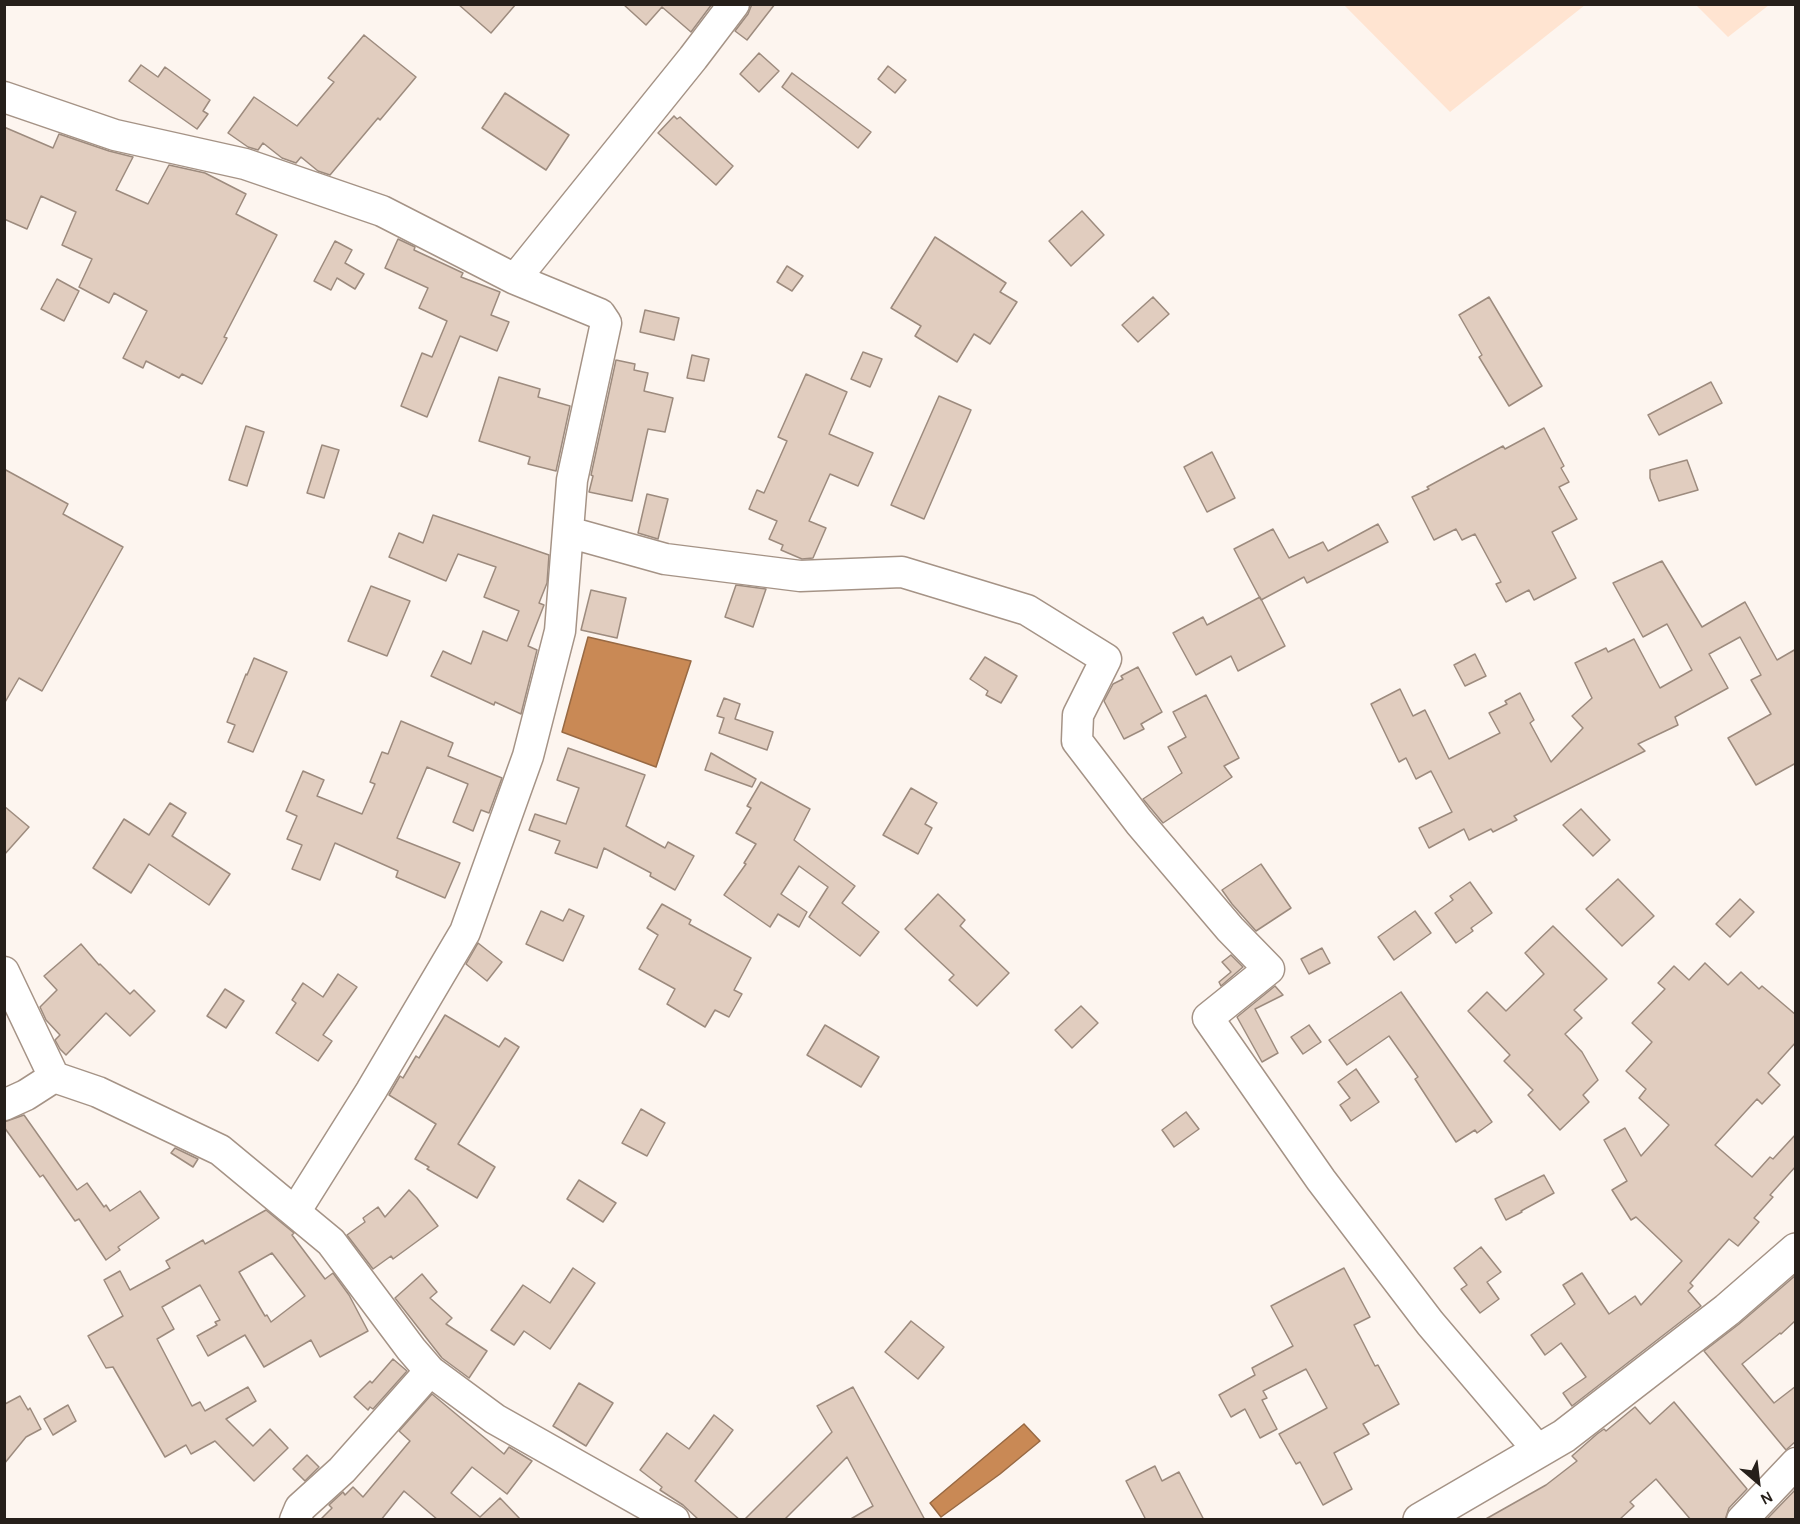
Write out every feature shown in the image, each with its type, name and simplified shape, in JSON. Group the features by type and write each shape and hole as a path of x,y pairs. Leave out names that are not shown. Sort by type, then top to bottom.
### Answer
{"main road":[{"path":"1420,1520 1564,1436 1727,1310 1796,1250"}],"street":[{"path":"514,279 734,4"},
{"path":"4,97 115,135 245,164 382,211 514,279 600,314 606,322 572,480 560,631 528,756 465,932 371,1091 295,1212"},
{"path":"568,532 665,559 800,576 902,572 1027,610 1106,659 1078,715 1077,741 1147,831 1230,929 1269,969 1208,1018 1328,1190 1431,1323 1539,1451"},
{"path":"4,972 54,1077 98,1092 220,1150 331,1242 430,1371 495,1419 674,1520"},
{"path":"4,1105 27,1095 54,1077"},
{"path":"295,1520 300,1508 342,1470 430,1371"},
{"path":"1742,1520 1796,1463"}],"shaded area":[{"path":"1344,5 1585,5 1450,112"},
{"path":"1696,5 1769,5 1728,37"},
{"path":"588,637 691,661 656,767 562,732"},
{"path":"1024,1424 1040,1441 1000,1474 941,1517 930,1503"}],"building":[{"path":"458,4 516,4 491,33"},
{"path":"623,4 712,4 691,32 662,7 646,25"},
{"path":"752,4 775,4 747,40 735,31 748,14"},
{"path":"364,35 416,77 330,175 318,171 301,157 296,163 282,158 263,143 258,150 248,147 228,133 254,97 297,126 334,82 328,78"},
{"path":"759,53 779,71 759,92 740,74"},
{"path":"141,65 158,77 165,67 210,100 203,111 208,114 197,129 129,81"},
{"path":"888,66 906,80 895,93 878,79"},
{"path":"792,73 871,132 858,148 782,87"},
{"path":"505,93 569,135 546,170 482,128"},
{"path":"674,116 677,119 680,117 733,166 716,185 658,133"},
{"path":"4,127 53,148 59,134 133,157 116,190 148,204 169,165 205,173 246,194 236,214 277,235 202,384 182,374 179,378 146,361 143,368 123,358 147,311 114,293 109,303 79,287 92,259 62,245 76,212 41,196 27,229 4,219"},
{"path":"1082,211 1104,235 1071,266 1049,241"},
{"path":"935,237 1006,283 1000,292 1017,302 990,344 974,334 957,362 915,336 921,326 891,308"},
{"path":"398,239 415,247 414,250 463,273 461,277 500,292 491,315 509,322 497,351 460,336 427,417 401,406 422,353 432,357 447,321 419,308 428,288 385,268"},
{"path":"335,241 352,250 345,263 364,274 355,289 337,278 331,290 314,281"},
{"path":"787,266 803,276 792,291 777,282"},
{"path":"57,279 79,291 64,321 41,309"},
{"path":"1153,297 1169,314 1138,342 1122,325"},
{"path":"1489,297 1542,386 1509,406 1479,357 1482,355 1459,315"},
{"path":"645,310 679,318 674,340 640,332"},
{"path":"863,352 882,359 870,387 851,379"},
{"path":"692,355 709,359 704,381 687,378"},
{"path":"616,360 635,364 634,370 648,373 644,391 673,398 665,432 648,429 632,501 589,492"},
{"path":"806,374 847,392 829,434 873,453 858,486 830,474 809,521 826,528 813,558 802,559 781,550 783,545 769,539 777,521 749,509 757,490 764,493 787,441 778,437"},
{"path":"499,377 540,389 538,397 570,406 556,471 528,464 530,457 479,441"},
{"path":"1711,382 1722,403 1659,435 1648,415"},
{"path":"939,396 971,410 924,519 891,505"},
{"path":"246,426 264,432 247,486 229,480"},
{"path":"1544,428 1564,466 1561,468 1569,482 1559,487 1577,519 1552,532 1576,578 1534,600 1529,590 1506,602 1496,584 1501,582 1475,534 1462,540 1456,529 1434,540 1412,497 1503,446 1505,449"},
{"path":"322,445 339,450 324,498 307,493"},
{"path":"1212,452 1235,498 1207,512 1184,467"},
{"path":"1687,460 1698,490 1659,501 1650,478 1650,470"},
{"path":"4,469 68,504 63,514 123,547 42,691 19,678 4,704"},
{"path":"647,494 668,499 658,539 638,533"},
{"path":"433,515 549,555 547,583 539,603 544,605 528,646 537,650 521,714 495,702 494,705 431,676 443,651 471,664 483,631 507,641 519,611 484,597 496,567 458,554 446,581 389,557 399,533 423,543"},
{"path":"1378,524 1388,542 1307,583 1304,577 1261,600 1234,549 1273,529 1289,558 1323,542 1328,551"},
{"path":"1662,561 1702,627 1745,602 1777,660 1796,649 1796,763 1756,785 1728,738 1771,714 1751,680 1761,675 1740,637 1709,654 1728,688 1675,717 1678,725 1638,744 1645,751 1514,816 1517,820 1493,832 1491,829 1469,840 1464,829 1429,848 1419,828 1452,812 1431,771 1416,779 1406,758 1399,762 1371,704 1400,689 1413,716 1425,710 1449,759 1500,733 1489,713 1507,704 1505,701 1520,693 1534,720 1530,723 1551,762 1583,728 1572,716 1592,698 1575,663 1606,648 1608,652 1634,639 1660,688 1692,670 1667,624 1643,637 1613,583"},
{"path":"736,585 766,589 753,627 725,617"},
{"path":"371,586 410,601 387,656 348,641"},
{"path":"591,590 626,598 617,638 581,630"},
{"path":"1260,597 1285,646 1238,671 1231,656 1196,675 1173,633 1203,617 1207,625"},
{"path":"1475,654 1486,676 1465,686 1454,665"},
{"path":"985,657 1017,676 1001,703 986,695 988,691 970,679"},
{"path":"254,658 287,672 253,752 228,742 235,725 227,722"},
{"path":"1138,667 1162,712 1141,724 1144,729 1124,739 1104,701 1113,684 1123,679 1121,676"},
{"path":"1206,695 1239,758 1224,766 1232,777 1163,823 1143,799 1182,773 1168,747 1186,737 1173,712"},
{"path":"724,698 740,704 735,719 773,732 767,750 719,733 724,718 717,716"},
{"path":"401,721 453,743 448,756 502,778 489,813 481,810 473,831 453,822 468,784 427,767 397,838 460,863 445,898 396,877 398,871 335,843 320,880 292,869 302,845 287,839 297,816 286,811 303,771 324,780 317,796 362,814 375,784 370,782 382,752 388,754"},
{"path":"568,748 645,775 626,826 665,848 668,842 694,856 675,890 650,876 651,873 604,848 597,868 555,853 560,841 529,830 535,814 566,824 579,788 557,780"},
{"path":"711,753 756,779 752,787 705,770"},
{"path":"761,782 810,809 794,840 855,886 842,903 879,932 860,956 809,917 828,887 799,866 781,894 807,912 799,927 778,914 770,927 724,895 746,864 744,863 756,844 736,833 751,808 747,806"},
{"path":"911,788 937,803 925,824 932,828 918,854 883,835"},
{"path":"170,803 186,813 172,836 230,874 209,905 149,864 131,893 93,868 124,819 149,835"},
{"path":"4,806 29,827 4,855"},
{"path":"1581,809 1610,840 1593,856 1563,825"},
{"path":"1261,864 1291,908 1256,931 1222,890"},
{"path":"1618,879 1654,916 1622,946 1586,909"},
{"path":"1470,882 1492,913 1471,928 1473,931 1456,943 1435,913 1453,900 1450,896"},
{"path":"938,894 965,920 960,926 1009,973 977,1006 949,980 954,975 905,929"},
{"path":"1740,899 1754,912 1730,937 1716,924"},
{"path":"662,904 691,920 689,924 751,958 734,990 742,994 729,1017 715,1010 705,1027 667,1004 675,989 639,969 658,935 647,928"},
{"path":"569,909 584,916 563,961 526,944 541,911 563,921"},
{"path":"1415,911 1431,933 1394,960 1378,937"},
{"path":"1553,926 1607,979 1574,1010 1582,1018 1565,1034 1582,1052 1598,1080 1583,1095 1589,1102 1560,1130 1528,1095 1533,1090 1504,1061 1510,1055 1468,1011 1487,992 1506,1011 1544,974 1525,953"},
{"path":"478,943 502,962 487,981 466,964"},
{"path":"81,944 99,965 130,994 134,990 155,1011 130,1036 106,1013 66,1055 55,1040 60,1035 46,1020 40,1007 57,990 44,976"},
{"path":"1322,948 1330,963 1309,974 1301,959"},
{"path":"1231,955 1243,967 1221,986 1219,982 1231,972 1222,962"},
{"path":"1705,963 1728,985 1741,972 1759,989 1762,986 1796,1015 1796,1042 1768,1073 1780,1085 1762,1104 1757,1099 1715,1145 1752,1177 1770,1157 1773,1159 1796,1134 1796,1166 1770,1195 1773,1197 1754,1218 1759,1222 1738,1246 1729,1239 1690,1283 1693,1286 1688,1291 1701,1306 1572,1406 1563,1393 1586,1377 1561,1343 1545,1355 1531,1335 1575,1304 1563,1285 1582,1273 1609,1314 1635,1296 1641,1305 1682,1261 1636,1217 1631,1220 1612,1190 1627,1181 1604,1140 1625,1128 1641,1156 1669,1125 1639,1098 1646,1089 1626,1071 1652,1042 1632,1023 1665,989 1658,983 1674,966 1689,980"},
{"path":"338,974 357,987 323,1035 332,1041 318,1061 276,1033 296,1003 292,1000 303,983 323,997"},
{"path":"1275,986 1283,995 1255,1009 1278,1053 1262,1062 1237,1017"},
{"path":"225,989 244,1001 226,1028 207,1016"},
{"path":"1401,992 1492,1122 1477,1133 1475,1130 1456,1142 1415,1079 1418,1077 1389,1036 1347,1065 1329,1040"},
{"path":"1081,1006 1098,1023 1072,1048 1055,1030"},
{"path":"445,1015 499,1047 505,1038 519,1047 458,1144 495,1167 477,1198 427,1169 429,1167 415,1159 436,1124 389,1095 400,1076 403,1078 416,1056 419,1058"},
{"path":"825,1025 879,1057 861,1087 807,1055"},
{"path":"1309,1025 1321,1042 1303,1054 1291,1037"},
{"path":"1356,1069 1379,1102 1351,1121 1340,1105 1350,1098 1338,1082"},
{"path":"641,1109 665,1123 647,1156 622,1143"},
{"path":"1186,1112 1199,1129 1174,1147 1162,1130"},
{"path":"24,1115 77,1190 87,1183 104,1207 106,1205 110,1211 140,1191 159,1218 118,1247 120,1250 106,1260 79,1219 75,1221 43,1175 40,1177 4,1127 4,1122"},
{"path":"175,1148 198,1159 193,1167 171,1153"},
{"path":"1544,1175 1554,1193 1506,1220 1495,1199"},
{"path":"579,1180 616,1203 603,1222 567,1199"},
{"path":"409,1190 438,1226 393,1259 391,1256 373,1269 347,1235 365,1222 363,1218 378,1207 385,1217"},
{"path":"266,1210 294,1233 292,1235 325,1279 333,1273 349,1295 368,1331 320,1357 311,1340 264,1367 245,1335 208,1356 197,1336 217,1325 215,1322 220,1320 200,1285 162,1307 174,1329 157,1339 192,1406 200,1402 205,1411 248,1387 256,1401 226,1419 253,1446 270,1429 288,1448 254,1481 215,1441 191,1454 186,1445 165,1457 113,1367 106,1368 88,1336 123,1316 104,1280 120,1271 130,1290 170,1268 166,1261 203,1240 205,1244","holes":["272,1253 305,1296 271,1322 267,1315 265,1316 239,1272"]},
{"path":"1481,1247 1501,1272 1487,1282 1499,1299 1480,1313 1461,1289 1467,1285 1454,1268"},
{"path":"573,1268 595,1283 550,1349 524,1331 514,1345 491,1330 523,1285 550,1303"},
{"path":"1344,1268 1370,1317 1354,1325 1375,1366 1378,1365 1399,1404 1363,1424 1369,1434 1334,1453 1352,1489 1323,1505 1300,1462 1296,1464 1279,1434 1327,1408 1306,1369 1263,1391 1267,1398 1262,1400 1277,1429 1260,1438 1245,1409 1231,1417 1219,1395 1255,1375 1252,1368 1293,1346 1271,1306"},
{"path":"422,1274 437,1292 430,1298 452,1318 446,1324 487,1351 469,1378 442,1358 395,1298"},
{"path":"1796,1275 1796,1320 1742,1364 1774,1403 1796,1386 1796,1441 1786,1450 1704,1351"},
{"path":"911,1321 944,1347 918,1379 885,1352"},
{"path":"393,1359 407,1371 373,1409 370,1407 368,1410 354,1397 370,1381 372,1383"},
{"path":"579,1383 613,1403 586,1446 553,1426"},
{"path":"853,1387 925,1520 849,1520 873,1506 847,1457 784,1520 744,1520 832,1432 817,1406"},
{"path":"432,1394 504,1454 509,1447 532,1461 507,1494 472,1467 451,1493 480,1517 500,1498 521,1520 438,1520 404,1491 381,1520 320,1520 332,1508 329,1505 343,1492 345,1495 353,1487 363,1497 410,1441 399,1431"},
{"path":"20,1396 28,1410 30,1408 41,1429 26,1437 4,1464 5,1404"},
{"path":"1674,1402 1747,1489 1729,1508 1725,1520 1691,1520 1656,1479 1630,1502 1634,1506 1619,1520 1484,1520 1546,1485 1577,1461 1572,1456 1597,1434 1604,1429 1606,1431 1635,1407 1650,1424"},
{"path":"68,1405 76,1421 53,1435 44,1419"},
{"path":"714,1415 733,1430 695,1481 740,1520 699,1520 683,1505 660,1490 662,1487 640,1470 667,1433 689,1449"},
{"path":"307,1455 319,1467 305,1481 293,1469"},
{"path":"1155,1466 1162,1481 1179,1472 1204,1520 1146,1520 1126,1481"},
{"path":"1796,1489 1796,1520 1766,1520"}]}
